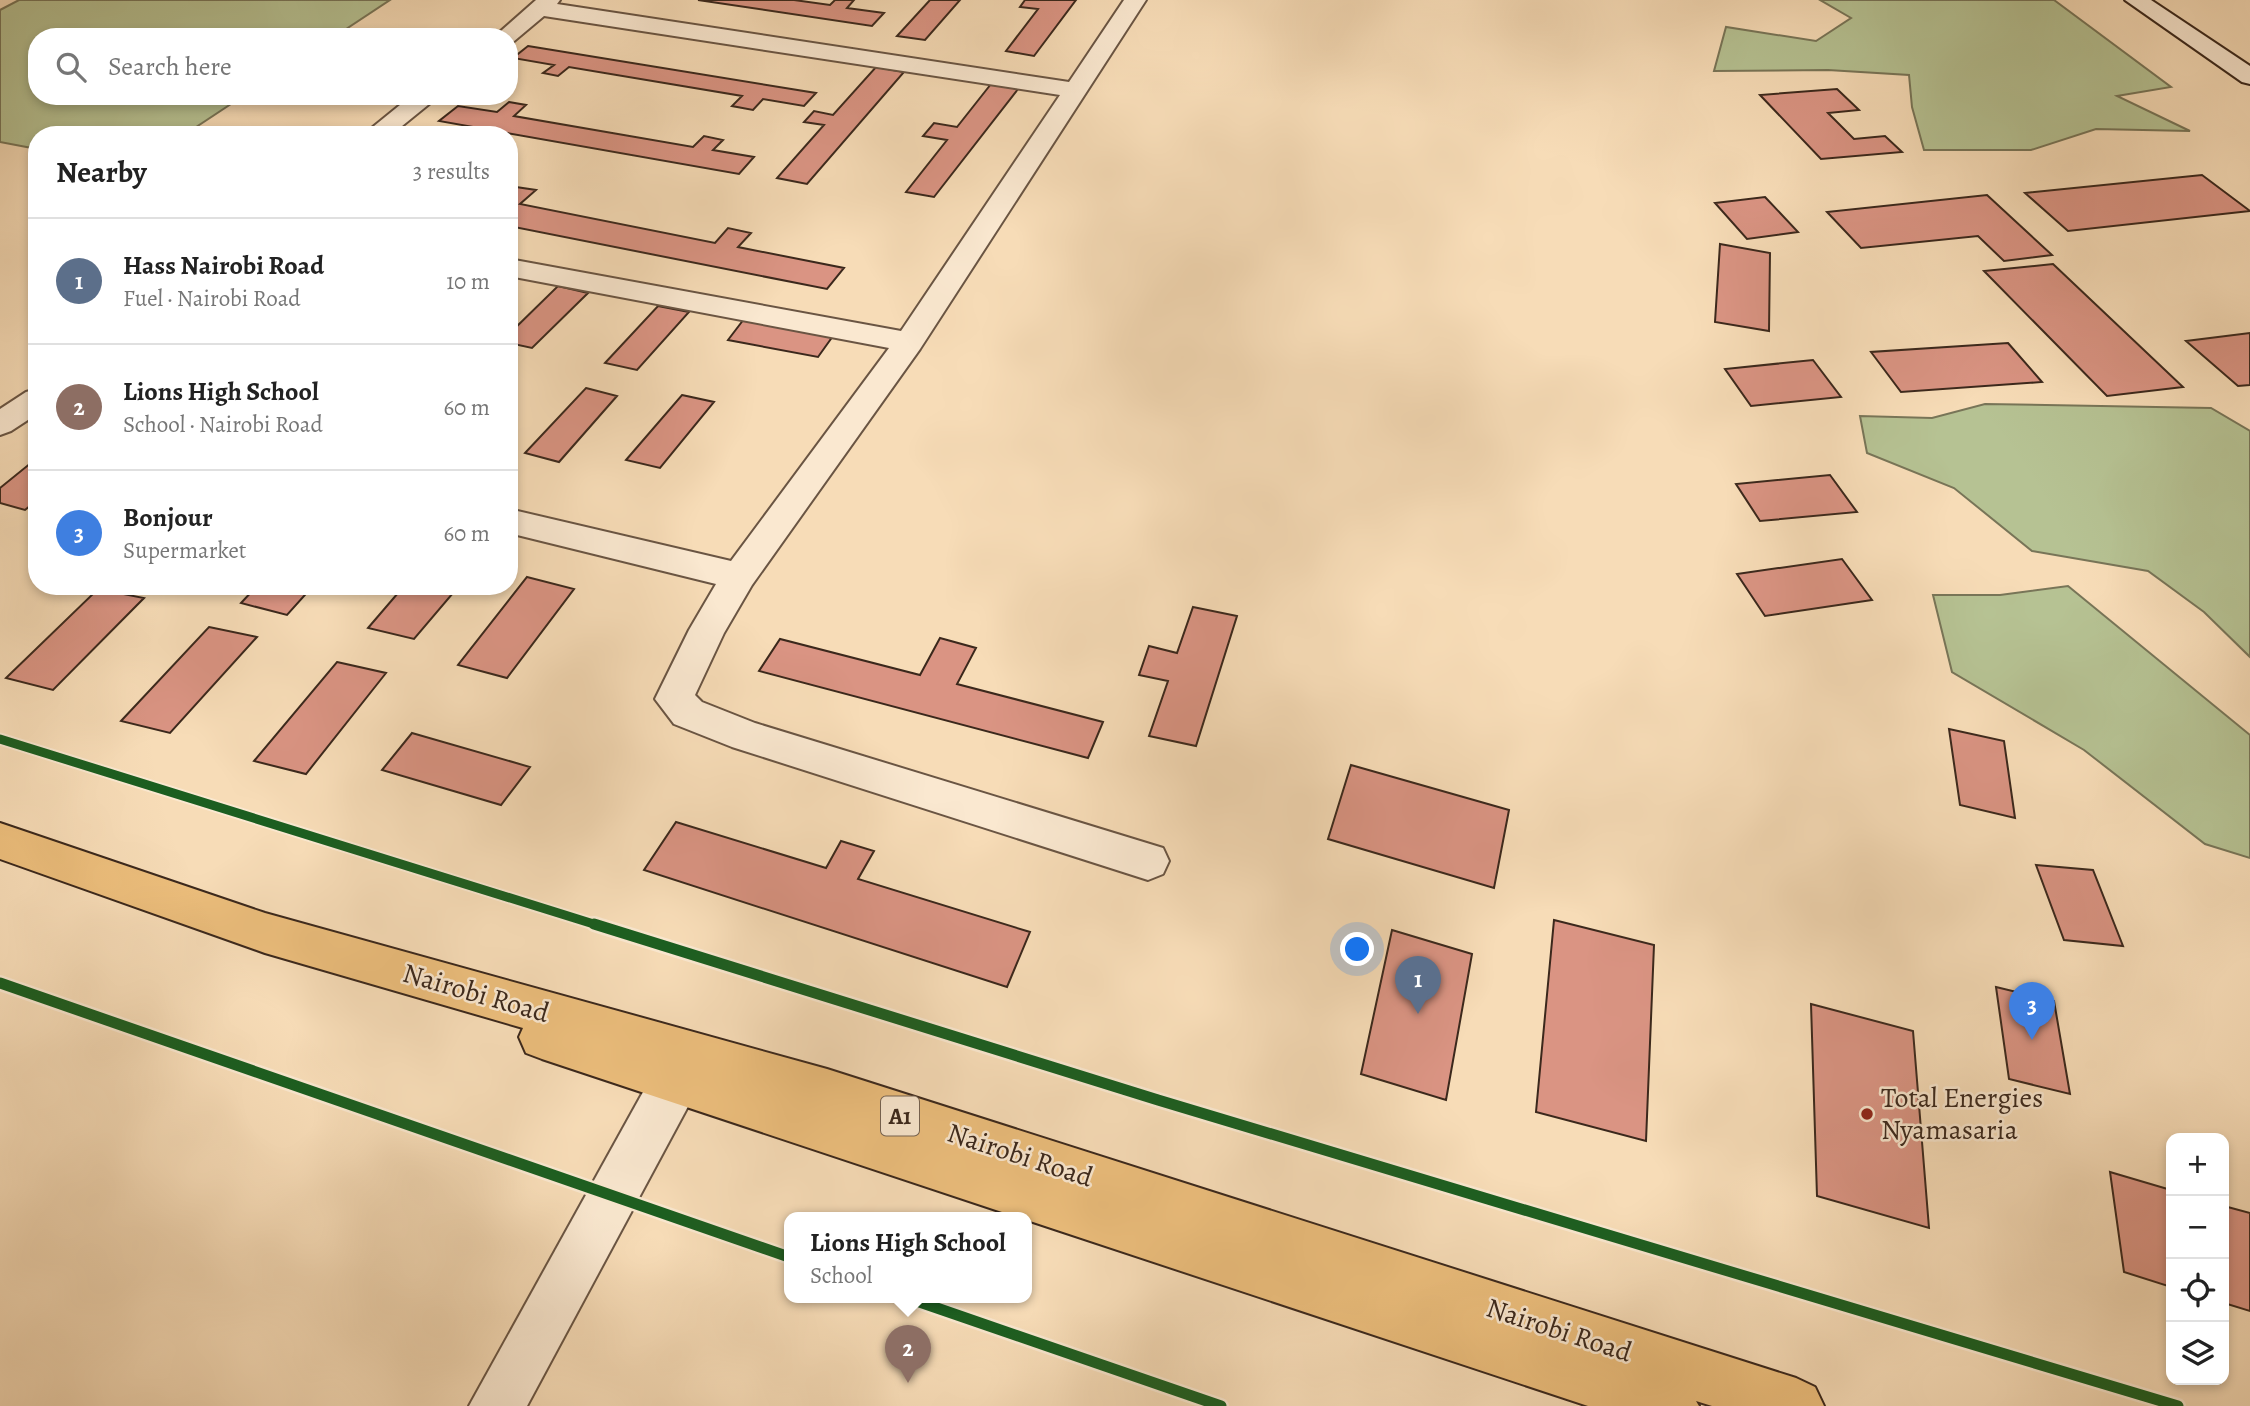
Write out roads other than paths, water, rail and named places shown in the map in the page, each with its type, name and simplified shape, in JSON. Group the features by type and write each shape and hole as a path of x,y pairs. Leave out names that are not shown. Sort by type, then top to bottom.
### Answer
{"highway":[{"name":"Nairobi Road","path":"0,841 265,933 827,1093 1796,1406"},
{"name":"Nairobi Road","path":"0,854 675,1082 1671,1406"}],"street":[{"path":"1135,0 909,341 739,576 708,630 674,699 688,713 747,736 1148,861"},
{"path":"2136,0 2250,77"},
{"path":"515,28 543,4 1075,90"},
{"path":"387,126 415,105"},
{"path":"518,269 909,341"},
{"path":"0,424 28,405"},
{"path":"518,523 739,576"},
{"path":"497,1406 675,1082"}],"place":[{"name":"Hass Nairobi Road","path":"1418,1014"},
{"name":"Bonjour","path":"2032,1040"},
{"name":"Total Energies Nyamasaria","path":"1867,1114"},
{"name":"Lions High School","path":"908,1383"}]}
